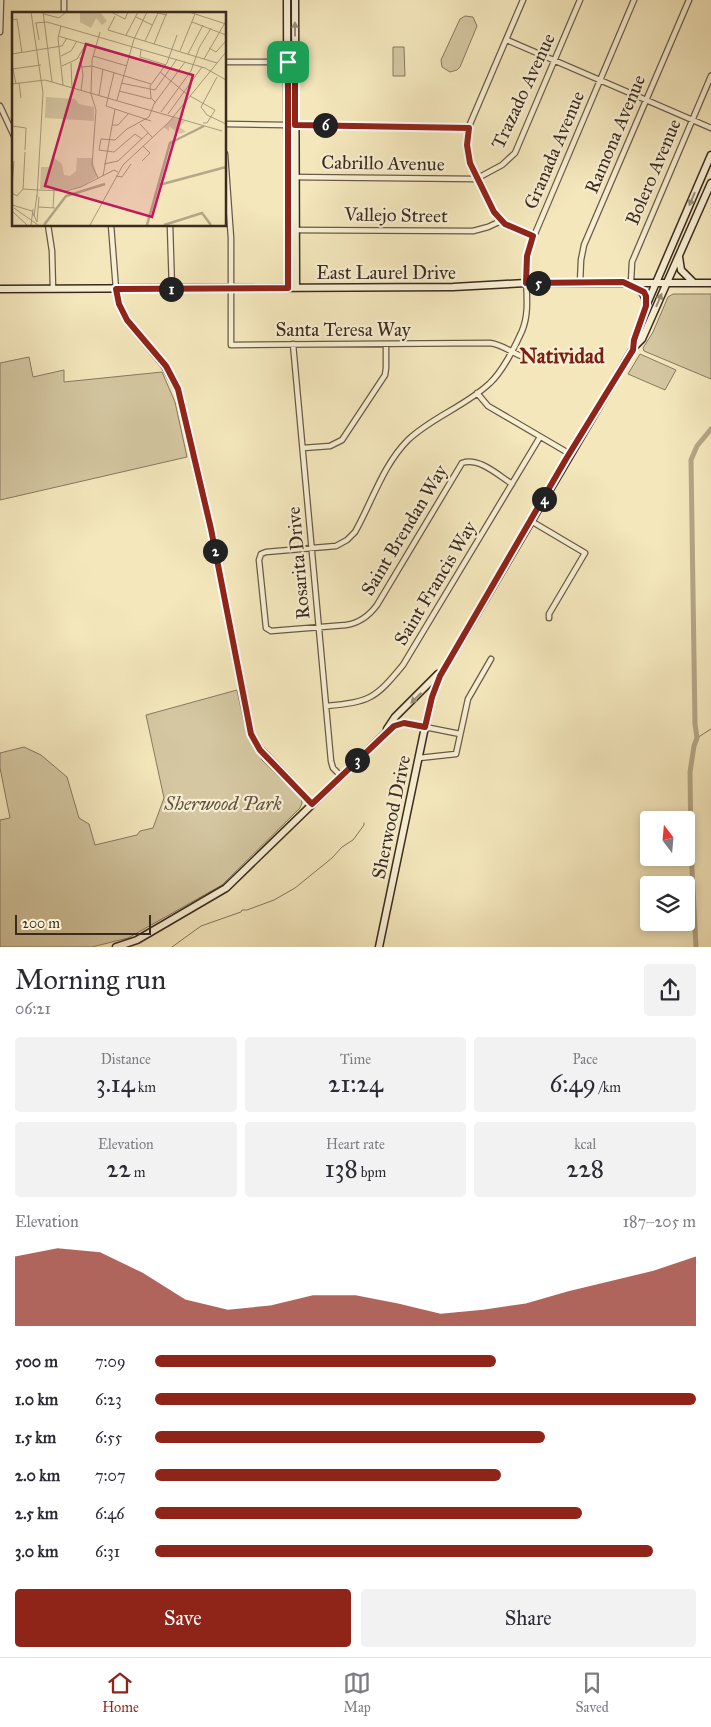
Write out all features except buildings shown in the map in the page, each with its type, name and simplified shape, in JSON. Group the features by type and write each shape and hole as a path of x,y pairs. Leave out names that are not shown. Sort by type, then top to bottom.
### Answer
{"main road":[{"path":"287,0 291,62 292,230 296,288"},
{"path":"291,62 295,0"},
{"path":"634,348 634,340 646,306 711,154"},
{"path":"387,730 390,723 426,688 445,666 570,454 634,348 642,339 711,183"},
{"path":"288,288 292,230"},
{"path":"679,256 681,270 694,283"},
{"name":"East Laurel Drive","path":"0,289 453,287 580,282 711,283"},
{"path":"623,282 644,292 646,306"},
{"path":"116,289 119,304 127,320 166,366 178,389 211,529 251,734 260,750 312,804"},
{"name":"Sherwood Drive","path":"379,947 425,727 436,687 445,666"},
{"path":"116,947 137,940 219,893 387,730 398,723 425,727"}],"street":[{"path":"0,0 0,32"},
{"path":"523,0 469,128 468,154 476,178 500,221 533,236"},
{"name":"Trazado Avenue","path":"476,178 502,166 515,153 580,0"},
{"name":"Granada Avenue","path":"319,627 269,631 265,626 259,560 261,554 339,545 351,537 401,448 420,430 477,393 495,378 511,352 525,321 527,256 533,236 634,0"},
{"name":"Ramona Avenue","path":"580,282 583,248 689,0"},
{"path":"507,40 711,128"},
{"path":"226,62 291,62"},
{"name":"Bolero Avenue","path":"631,282 632,262 711,76"},
{"path":"0,106 12,132"},
{"path":"226,124 469,128"},
{"path":"226,168 231,238 231,288"},
{"name":"Cabrillo Avenue","path":"292,177 476,178"},
{"name":"Vallejo Street","path":"292,230 473,231 488,228 500,221"},
{"path":"48,226 52,251 54,289"},
{"path":"111,226 116,289"},
{"path":"170,226 172,288"},
{"name":"Santa Teresa Way","path":"231,288 231,345 490,343 500,345 529,360 538,359"},
{"name":"Rosarita Drive","path":"293,344 331,764 341,776"},
{"path":"303,448 330,446 342,440 385,375 386,344"},
{"path":"477,393 486,405 570,454"},
{"name":"Saint Francis Way","path":"326,706 355,703 368,699 377,693 400,669 540,437"},
{"name":"Saint Brendan Way","path":"319,627 354,623 364,618 374,609 462,464 469,461 477,463 512,484"},
{"path":"531,521 585,553 549,614 549,618"},
{"path":"420,758 456,754 468,699 491,659"},
{"path":"425,727 460,734"}],"green space":[{"path":"465,16 473,17 477,26 460,67 450,72 442,67 441,60 460,19"},
{"path":"393,47 404,47 405,76 393,76"},
{"path":"673,294 711,294 711,379 644,351 643,348 653,332 668,297"},
{"path":"640,354 676,370 665,390 628,374"},
{"path":"29,357 33,377 64,370 64,382 162,372 175,402 187,457 0,500 0,363"},
{"name":"Sherwood Park","path":"237,690 244,722 262,760 301,798 300,808 222,885 128,938 92,947 0,947 0,820 10,818 0,768 0,753 24,747 41,755 67,777 79,818 89,824 95,845 137,835 140,831 153,828 164,798 146,715"}],"waterway":[{"path":"696,947 691,850 690,772 697,738 695,724 691,460 697,446 711,429"},
{"path":"697,738 711,729"},
{"path":"172,947 201,926 274,900 295,888 332,858 342,847 353,840 364,823"}],"district":[{"name":"Natividad","path":"562,356"}],"route":[{"path":"288,62 295,62 295,125 469,128 467,145 470,163 494,212 500,221 533,236 527,256 526,283 623,282 644,292 646,296 646,306 634,340 633,350 566,459 445,666 432,697 425,727 398,723 387,730 312,804 260,750 251,734 211,529 178,389 166,366 127,320 119,304 116,289 288,288 288,62"}]}
